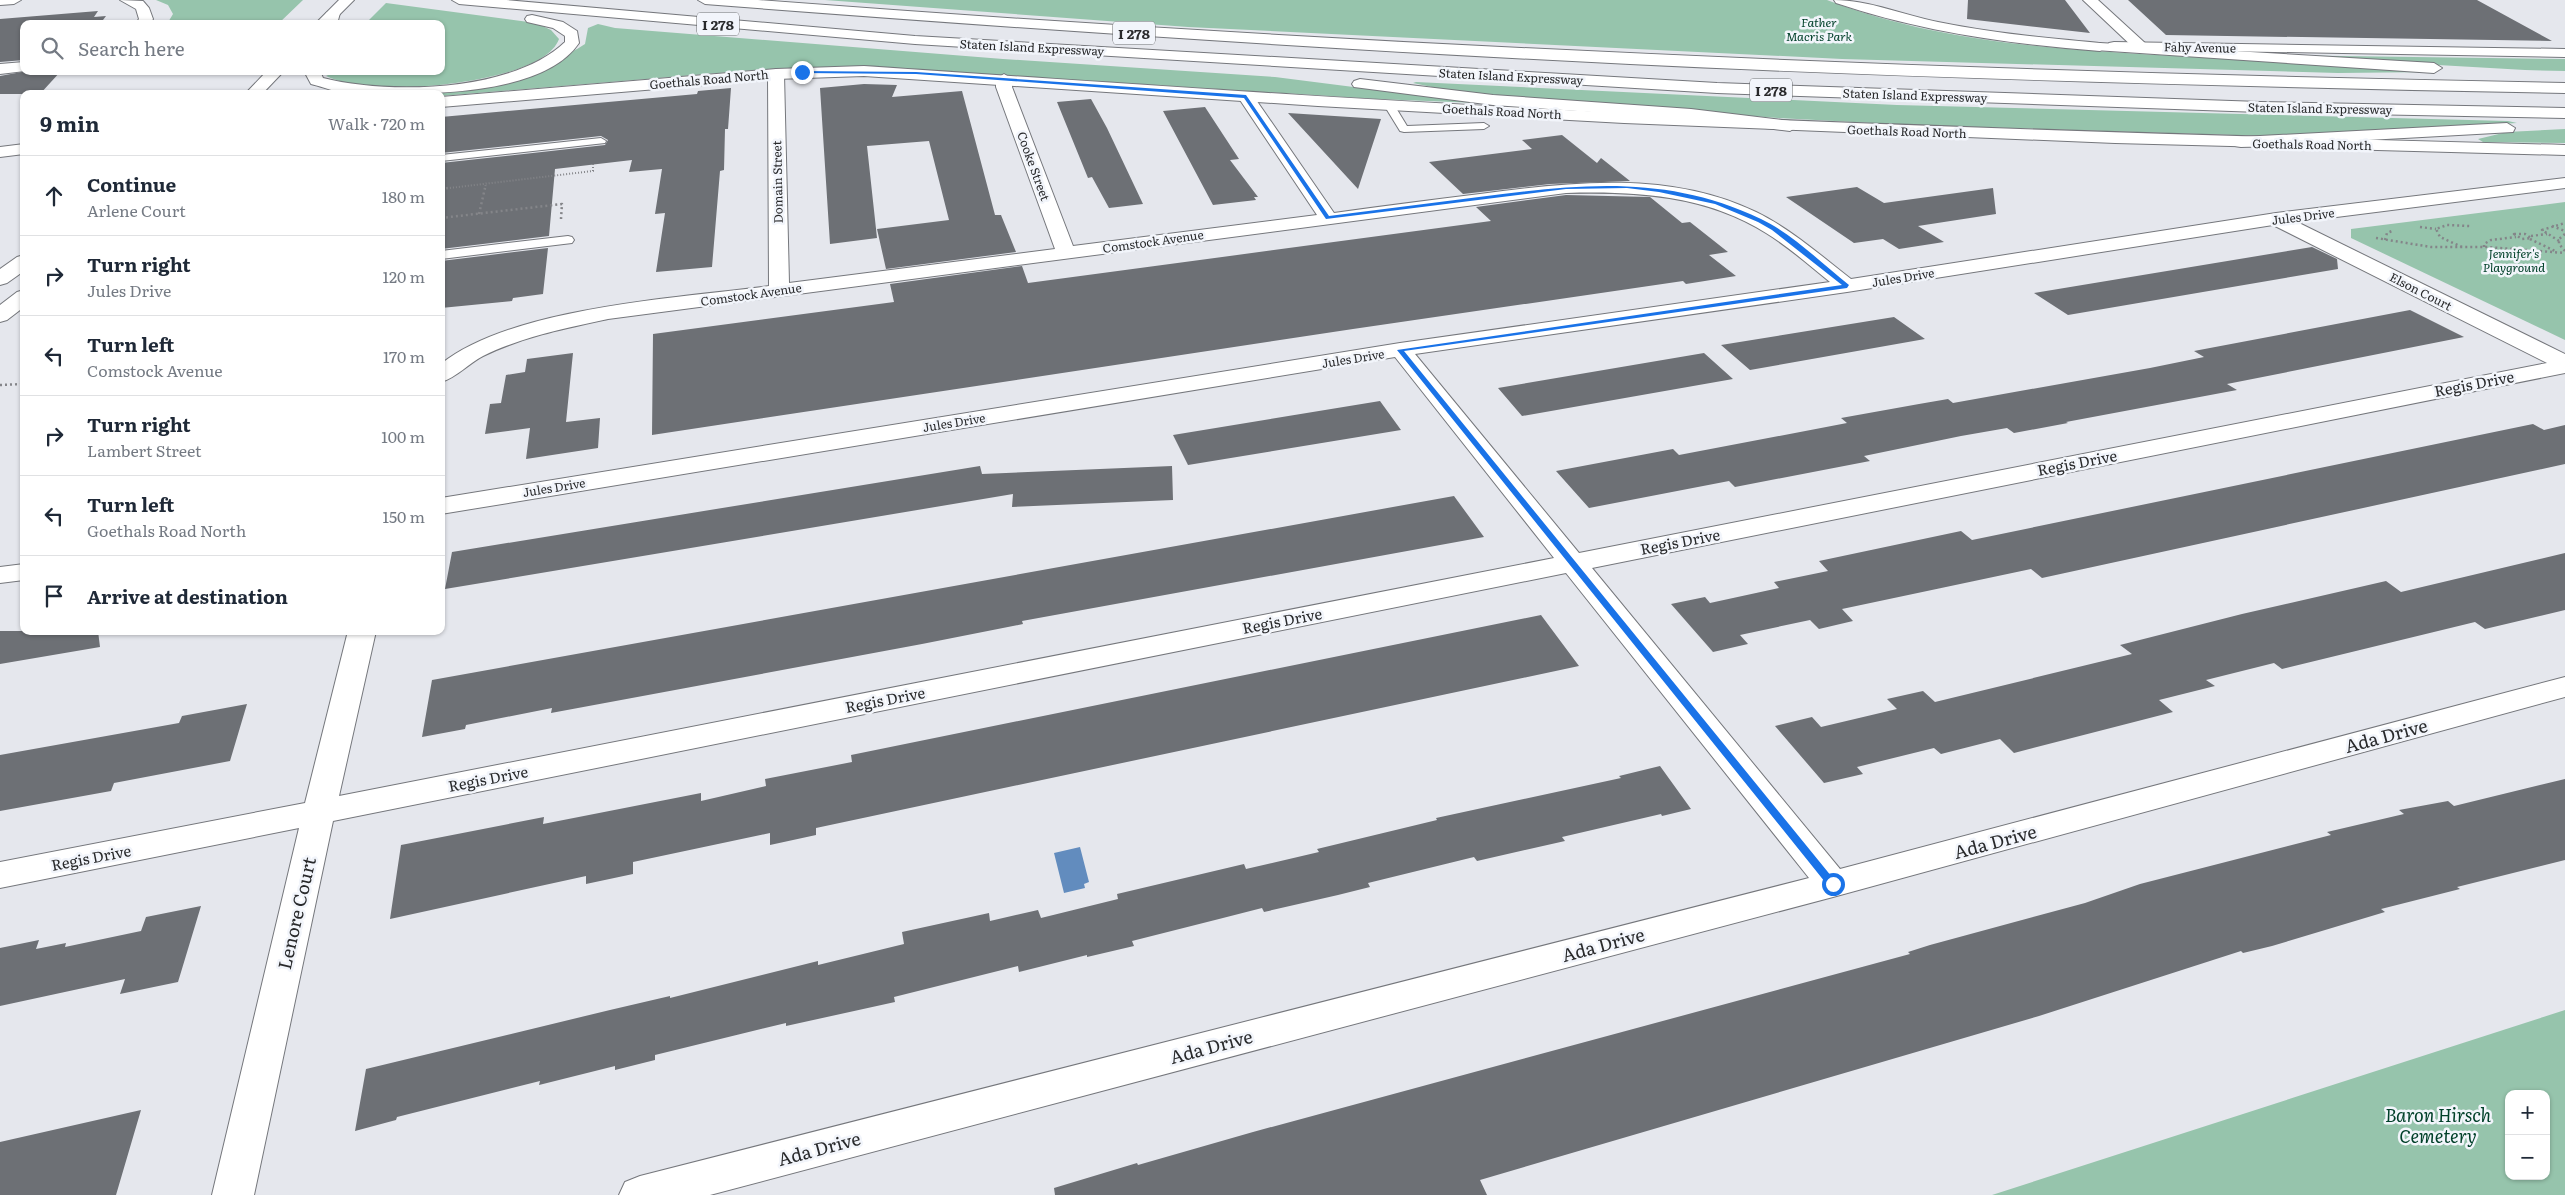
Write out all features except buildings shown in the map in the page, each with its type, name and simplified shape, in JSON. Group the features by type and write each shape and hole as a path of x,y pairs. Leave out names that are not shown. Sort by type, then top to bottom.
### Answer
{"main road":[{"path":"0,1 14,0"},
{"path":"127,0 139,3 144,8 145,20"},
{"path":"332,18 347,0"},
{"path":"430,90 471,85 525,72 553,59 574,38 569,31 558,25 445,0"},
{"name":"Staten Island Expressway","path":"459,0 724,25 978,44 1754,89 2233,106 2565,113"},
{"name":"Staten Island Expressway","path":"705,0 1148,34 1503,55 2034,76 2565,88"},
{"name":"Fahy Avenue","path":"1841,0 1900,18 1953,29 2015,39 2100,47 2140,46 2565,53"},
{"path":"2090,0 2140,46"},
{"path":"978,44 1071,58 1250,71 1493,100 1691,114 1790,126"},
{"path":"2100,47 2446,69"},
{"path":"0,69 20,67"},
{"name":"Goethals Road North","path":"445,102 776,74 882,72 1246,97 1790,126 2241,142 2565,150"},
{"path":"2493,72 2565,76"},
{"name":"Domain Street","path":"776,74 779,290"},
{"path":"257,90 272,75"},
{"path":"314,75 317,81 340,89 364,90"},
{"name":"Cooke Street","path":"1004,79 1004,87 1066,253"},
{"path":"1246,97 1328,218"},
{"path":"2241,142 2565,125"},
{"path":"0,152 20,150"},
{"name":"Jules Drive","path":"445,505 1400,350 1847,286 2276,219 2565,183"},
{"name":"Comstock Avenue","path":"445,371 469,356 502,341 566,321 608,313 1566,188 1619,186 1659,190 1716,203 1760,221 1774,229 1847,286"},
{"name":"Elson Court","path":"2276,219 2565,364"},
{"path":"0,279 20,264"},
{"path":"0,316 20,299"},
{"path":"1400,350 1833,884"},
{"name":"Regis Drive","path":"0,875 2565,364"},
{"path":"0,575 20,572"},
{"name":"Lenore Court","path":"233,1195 319,812 361,635"},
{"name":"Ada Drive","path":"640,1195 1833,884 2565,687"}],"lane":[{"path":"1390,105 1404,129 1484,126"},
{"path":"445,158 597,141"},
{"path":"445,255 568,240"}],"path":[{"path":"445,189 593,171 597,141"},
{"path":"479,214 486,184"},
{"path":"445,218 562,204"},
{"path":"2370,237 2431,247 2484,247 2558,253 2565,252 2560,241 2542,230 2551,225 2565,223"},
{"path":"2465,248 2440,237 2436,229 2447,225 2470,226"},
{"path":"2551,225 2565,232 2560,241"},
{"path":"2517,237 2514,234 2530,238 2558,253"},
{"path":"2484,247 2484,244 2491,240 2517,237 2530,238 2548,234"},
{"path":"0,385 20,384"}],"green space":[{"path":"156,0 303,0 282,20 169,20 173,14 168,5"},
{"name":"Father Macris Park","path":"825,0 1827,0 1912,26 1999,42 2043,47 2433,72 2338,73 1842,59 1188,27"},
{"path":"386,3 536,23 551,30 559,39 548,53 528,65 503,74 443,85 388,88 353,85 326,76 445,75 445,20 369,20"},
{"path":"598,24 615,28 1003,59 1275,77 1479,103 1376,99 854,66 767,69 445,96 445,91 489,82 570,53 585,44 588,28"},
{"path":"2265,55 2565,59 2565,71 2525,70"},
{"path":"1413,83 1897,105 2508,121 2517,123 2318,135 2266,136 1910,125 1778,118 1533,99 1451,91"},
{"path":"2565,129 2565,143 2483,142 2478,139 2507,132"},
{"name":"Jennifer's Playground","path":"2565,202 2565,340 2351,238 2351,229"},
{"name":"Baron Hirsch Cemetery","path":"2565,1010 2565,1195 1992,1195"}],"water":[{"path":"1080,847 1089,882 1084,884 1085,888 1064,893 1054,853"}],"route":[{"path":"802,72 864,71 916,73 1246,97 1328,218 1566,188 1595,186 1659,190 1716,203 1760,221 1774,229 1847,286 1400,350 1833,884"}]}
